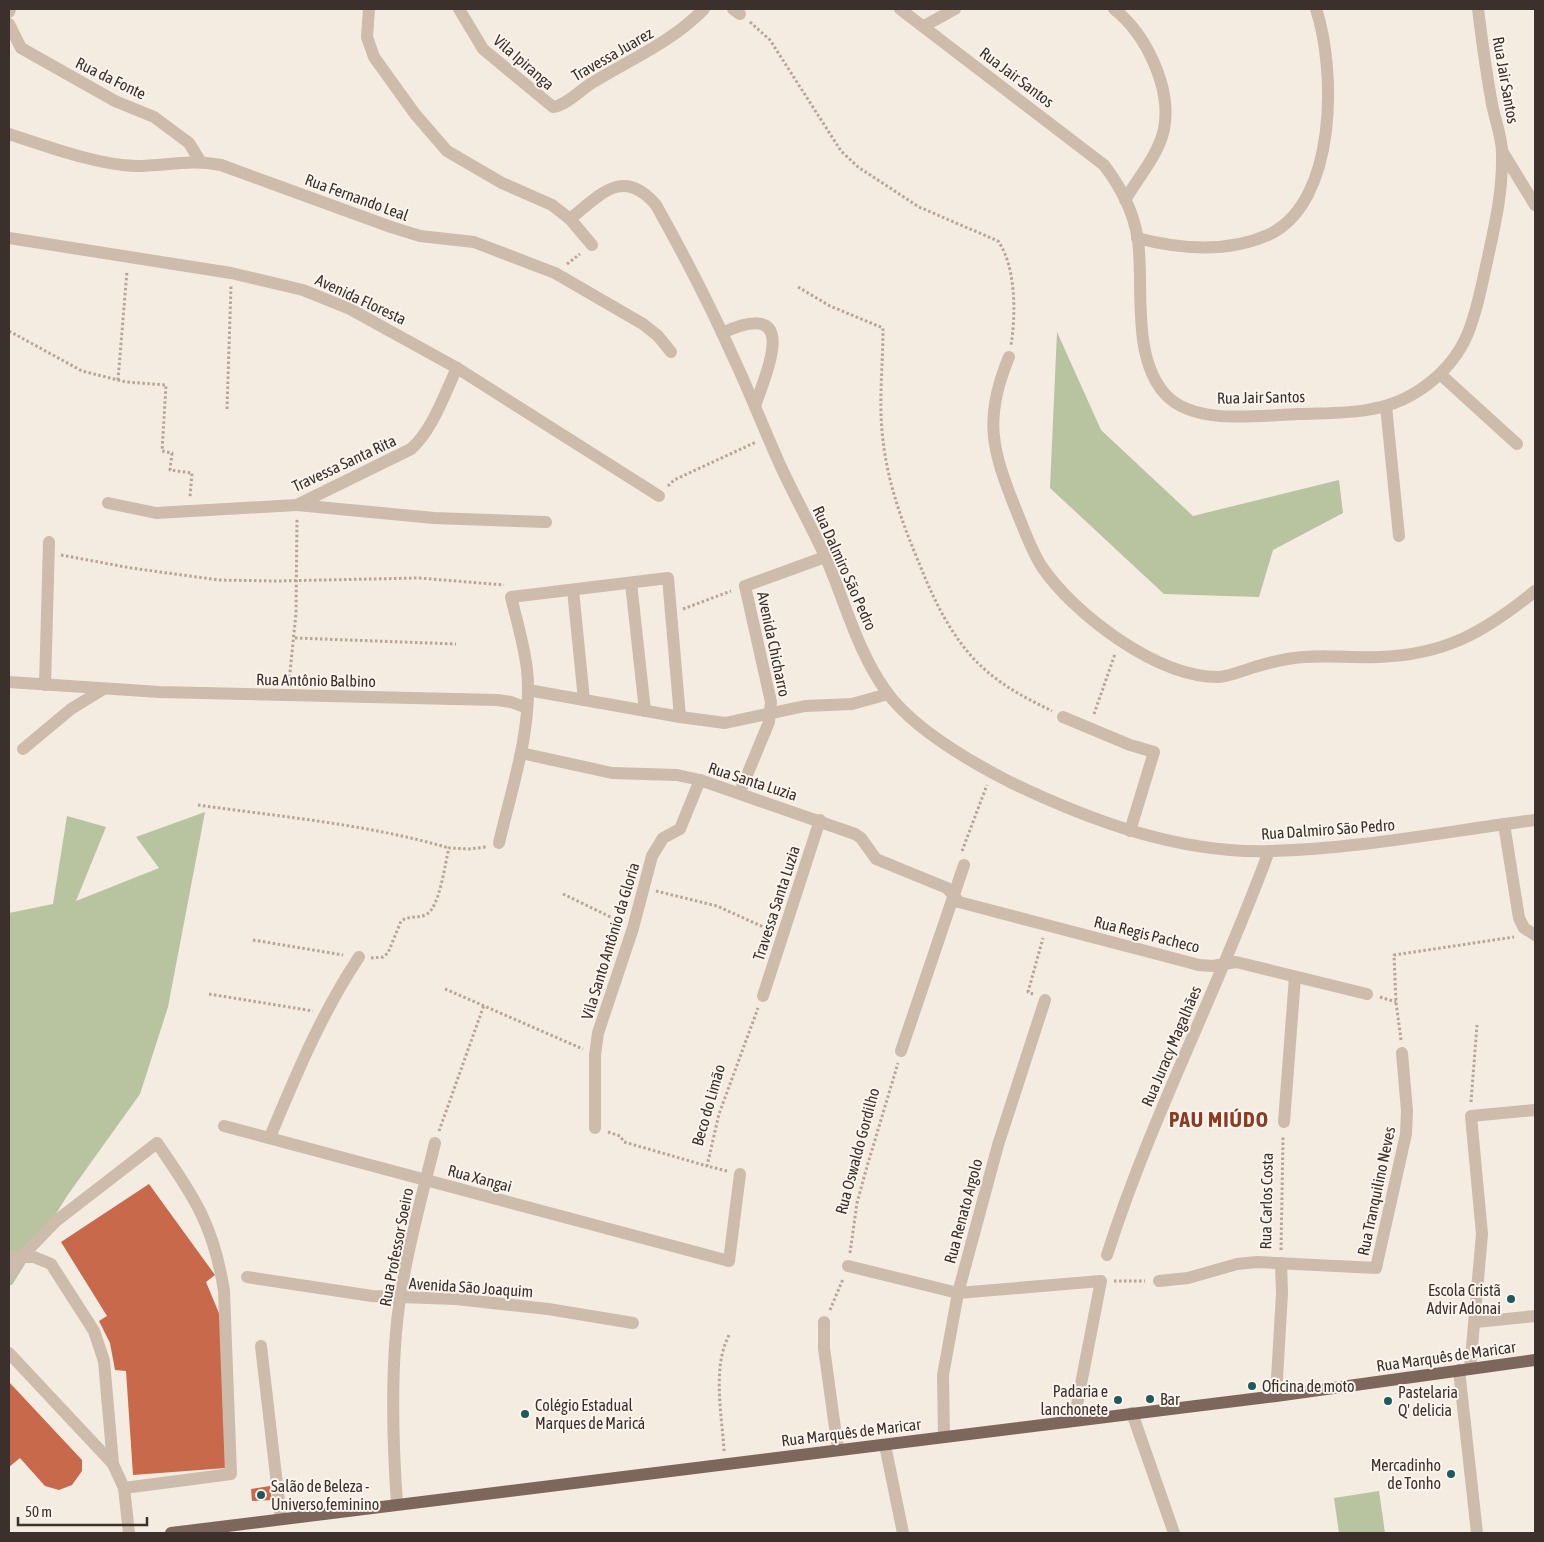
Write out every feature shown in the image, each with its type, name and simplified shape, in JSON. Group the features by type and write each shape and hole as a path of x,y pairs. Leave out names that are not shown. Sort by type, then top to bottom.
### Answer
{"main road":[{"name":"Rua Marquês de Maricar","path":"171,1533 1276,1396 1535,1360"}],"street":[{"path":"369,9 367,37 374,57 415,114 447,151 502,183 552,205 570,219 592,245"},
{"name":"Vila Ipiranga","path":"459,9 482,49 548,104 553,107 558,106"},
{"name":"Travessa Juarez","path":"558,106 592,83 674,36 704,9"},
{"name":"Rua Jair Santos","path":"900,9 1088,152 1116,180 1138,238 1144,341 1155,379 1167,396 1184,407 1204,414 1226,416 1350,412 1386,406 1405,399 1440,374 1456,356 1467,336 1476,313 1500,205 1502,151 1484,59 1478,9"},
{"path":"924,26 955,9"},
{"path":"1114,9 1139,33 1160,81 1164,106 1164,128 1157,148 1125,200"},
{"path":"1138,238 1188,247 1216,247 1244,242 1269,234 1286,222 1299,207 1312,185 1321,160 1326,129 1328,62 1316,9"},
{"name":"Rua da Fonte","path":"9,24 21,48 115,101 160,120 189,143 200,161"},
{"name":"Rua Fernando Leal","path":"9,134 117,164 136,166 200,161 221,165 406,232 440,239 474,242 555,273 643,324 658,336 671,352"},
{"path":"1502,151 1535,205"},
{"name":"Rua Dalmiro São Pedro","path":"570,219 612,187 627,185 638,188 656,205 722,333 768,437 825,557 872,669 888,694 922,727 991,772 1037,795 1130,831 1218,848 1269,851 1427,836 1535,820"},
{"name":"Avenida Floresta","path":"9,238 128,255 231,273 303,290 350,309 457,368 659,496"},
{"path":"722,333 743,324 756,322 766,326 772,335 774,348 755,406"},
{"path":"1009,357 1000,378 993,411 993,429 1000,471 1028,539 1042,566 1067,596 1120,642 1152,660 1212,677 1221,677 1278,660 1303,657 1378,657 1417,654 1448,647 1475,633 1502,618 1535,591"},
{"name":"Travessa Santa Rita","path":"108,503 156,513 297,505 411,449 422,438 457,368"},
{"path":"1440,374 1517,444"},
{"path":"1386,406 1399,536"},
{"path":"297,505 426,518 546,522"},
{"path":"45,685 48,547"},
{"path":"745,586 825,557"},
{"path":"498,843 521,753 528,690 525,653 510,598 668,578 680,717"},
{"path":"631,583 645,711"},
{"name":"Avenida Chicharro","path":"740,792 770,714 771,702 745,586"},
{"path":"573,590 584,700"},
{"name":"Rua Antônio Balbino","path":"9,682 102,690 497,700 511,702 527,708"},
{"path":"23,749 71,710 102,690"},
{"path":"528,690 680,717 725,723 806,706 852,704 888,694"},
{"path":"1063,717 1089,729 1154,752 1130,831"},
{"name":"Rua Santa Luzia","path":"521,753 612,773 677,775 740,792 855,834 861,838 876,859 884,864 947,888 953,895"},
{"name":"Vila Santo Antônio da Gloria","path":"595,1128 595,1055 598,1033 633,928 657,846 663,838 680,829 700,780"},
{"name":"Travessa Santa Luzia","path":"762,996 820,820"},
{"path":"1504,824 1519,918 1524,928 1534,934"},
{"name":"Rua Juracy Magalhães","path":"1107,1255 1146,1144 1236,938 1269,851"},
{"path":"901,1051 964,866"},
{"name":"Rua Regis Pacheco","path":"953,895 959,902 1199,965 1213,966 1236,962 1367,994"},
{"path":"270,1137 307,1047 359,958"},
{"path":"1284,1122 1295,977"},
{"name":"Rua Renato Argolo","path":"944,1437 943,1375 958,1292 998,1145 1045,1000"},
{"name":"Rua Tranquilino Neves","path":"1281,1263 1376,1268 1406,1134 1407,1111 1402,1053"},
{"path":"1477,1533 1465,1370 1476,1322 1482,1221 1471,1116 1535,1110"},
{"name":"Rua Xangai","path":"224,1126 729,1261 740,1174"},
{"path":"9,1275 15,1256 56,1221 157,1143 192,1194 204,1217 220,1265 224,1292 231,1474 124,1488"},
{"name":"Rua Professor Soeiro","path":"397,1504 392,1431 396,1332 400,1298 435,1143"},
{"path":"15,1256 34,1257 51,1264 60,1274 94,1331 104,1361 113,1464"},
{"path":"1159,1281 1188,1278 1237,1264 1281,1263"},
{"name":"Rua Carlos Costa","path":"1276,1396 1282,1293 1281,1263"},
{"path":"848,1266 958,1292 1101,1282 1074,1420"},
{"name":"Avenida São Joaquim","path":"246,1277 400,1298 456,1298 530,1306 633,1324"},
{"path":"1476,1322 1535,1316"},
{"path":"824,1322 824,1348 838,1450"},
{"path":"262,1346 281,1519"},
{"path":"9,1353 113,1464 124,1488 130,1533"},
{"path":"1132,1413 1174,1533"},
{"path":"885,1445 903,1533"}],"path":[{"path":"736,11 770,40 841,151 858,166 919,207 998,241 1008,260 1012,291 1014,328 1009,357"},
{"path":"555,273 592,245"},
{"path":"118,380 128,255"},
{"path":"227,409 231,273"},
{"path":"798,286 830,306 883,328 882,430 887,465 901,520 937,607 952,632 974,659 997,680 1063,717"},
{"path":"9,332 82,371 118,380 166,386 162,451 172,453 170,470 192,473 188,511"},
{"path":"659,496 674,480 768,437"},
{"path":"288,695 291,658 295,638 297,505"},
{"path":"48,547 130,568 219,580 419,578 504,584 510,598"},
{"path":"671,613 745,586"},
{"path":"295,638 456,644"},
{"path":"1089,729 1105,678 1120,642"},
{"path":"964,866 958,863 991,772"},
{"path":"198,806 360,827 412,837 449,848 469,849 498,843"},
{"path":"253,940 359,958 383,957 389,951 401,921 410,917 424,916 431,910 438,892 449,848"},
{"path":"644,888 717,906 782,936"},
{"path":"563,894 633,928"},
{"path":"1045,1000 1028,992 1046,926"},
{"path":"1402,1053 1396,1002 1394,955 1534,934"},
{"path":"446,989 484,1004 595,1055"},
{"path":"209,994 326,1013"},
{"name":"Beco do Limão","path":"740,1174 707,1166 719,1114 762,996"},
{"path":"435,1143 484,1004"},
{"path":"1471,1116 1477,1025"},
{"name":"Rua Oswaldo Gordilho","path":"824,1322 848,1266 857,1203 901,1051"},
{"name":"Rua Carlos Costa","path":"1281,1263 1284,1122"},
{"path":"595,1128 620,1136 624,1142 707,1166"},
{"path":"1101,1282 1159,1281"},
{"path":"725,1464 720,1362 723,1348 729,1335"}],"green space":[{"path":"1057,332 1101,430 1193,516 1339,480 1343,513 1273,550 1259,597 1164,594 1050,488"},
{"path":"205,812 168,1007 140,1094 67,1196 12,1285 9,1285 9,913 53,904 67,816 106,827 76,901 159,868 136,837"},
{"path":"1379,1491 1385,1533 1339,1533 1334,1498"}],"building":[{"path":"149,1184 215,1275 206,1282 221,1318 226,1468 133,1475 126,1371 115,1370 110,1343 99,1321 107,1316 61,1242"},
{"path":"9,1382 82,1460 82,1471 72,1485 59,1490 45,1486 20,1458 9,1467"},
{"name":"Salão de Beleza - Universo feminino","path":"270,1486 272,1500 252,1501 251,1489"}],"place":[{"name":"Escola Cristã Advir Adonai","path":"1511,1299"},
{"name":"Oficina de moto","path":"1252,1386"},
{"name":"Bar","path":"1150,1399"},
{"name":"Padaria e lanchonete","path":"1118,1400"},
{"name":"Pastelaria Q' delicia","path":"1388,1401"},
{"name":"Colégio Estadual Marques de Maricá","path":"525,1414"},
{"name":"Mercadinho de Tonho","path":"1451,1474"},
{"name":"Salão de Beleza - Universo feminino","path":"261,1495"}],"district":[{"name":"PAU MIÚDO","path":"1219,1119"}]}
